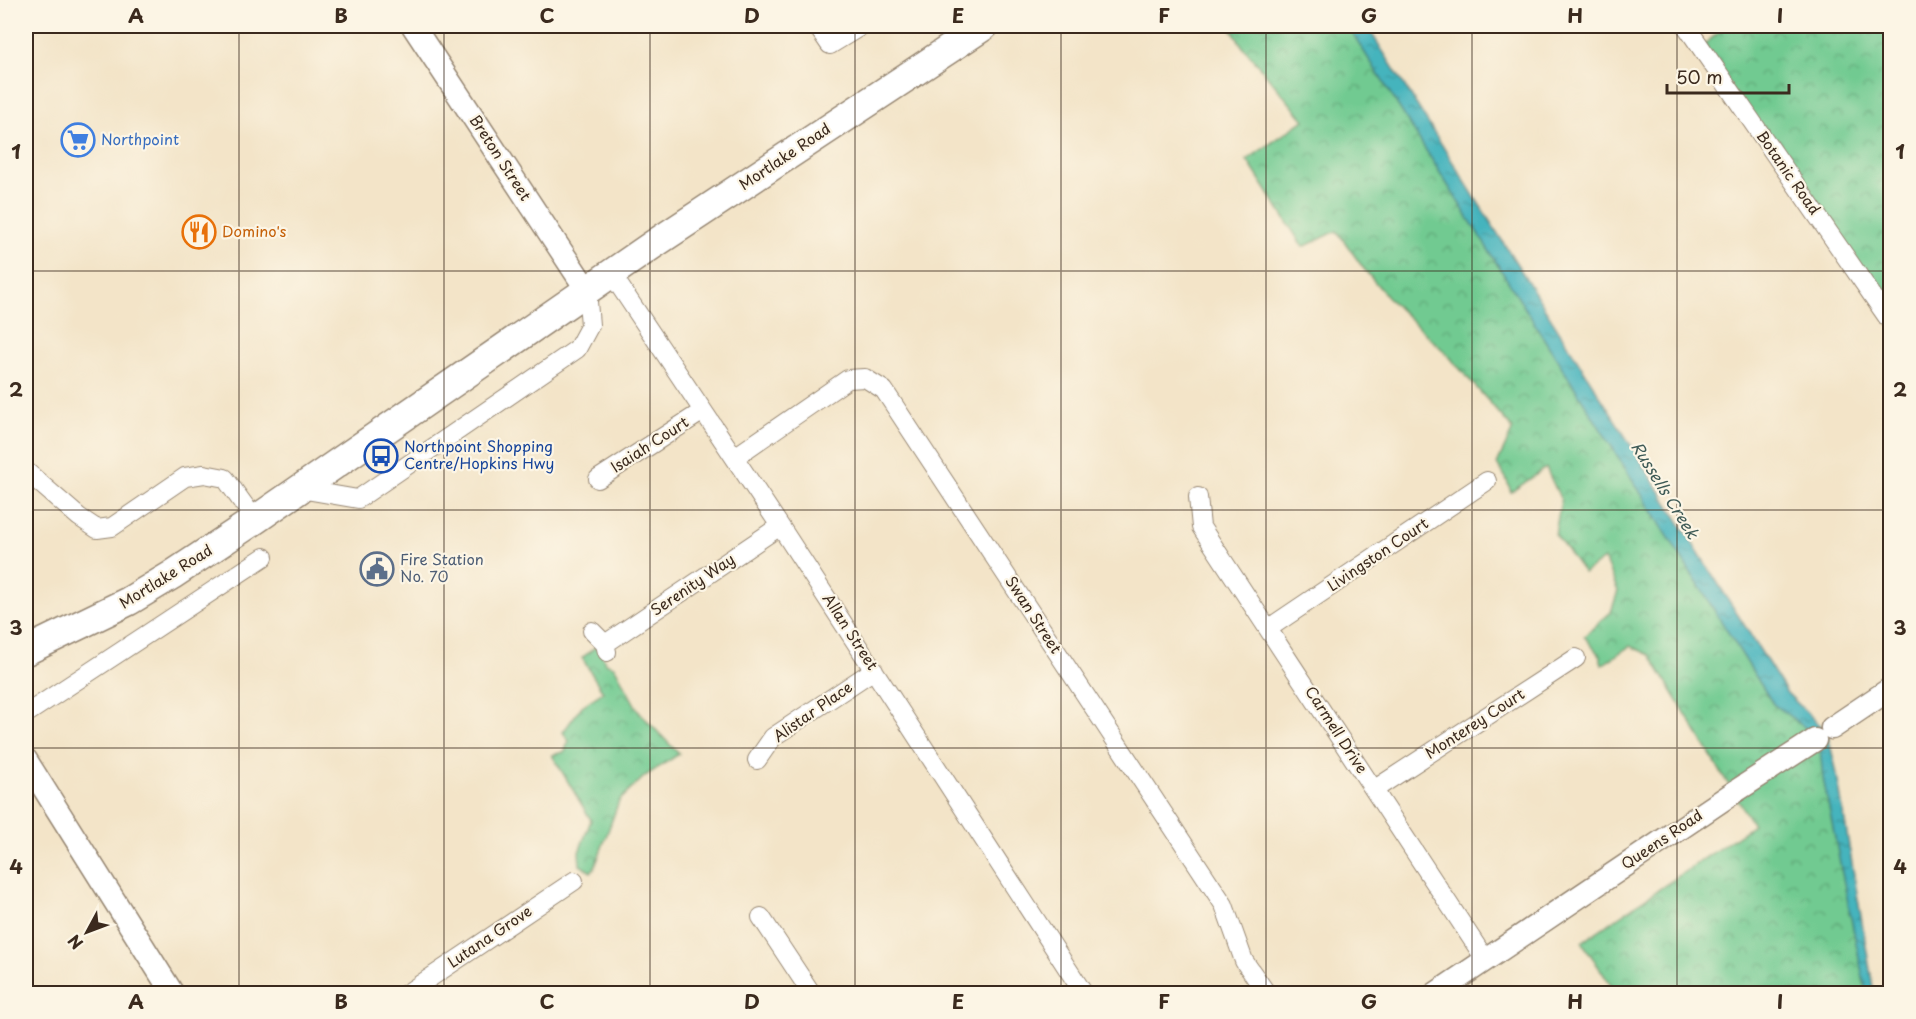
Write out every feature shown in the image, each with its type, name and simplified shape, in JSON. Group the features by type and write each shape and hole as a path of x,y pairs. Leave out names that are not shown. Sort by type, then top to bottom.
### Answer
{"main road":[{"name":"Mortlake Road","path":"26,651 129,601 255,520 611,273 973,29"}],"street":[{"name":"Breton Street","path":"413,26 587,290"},
{"path":"817,26 830,45 861,26"},
{"name":"Botanic Road","path":"1686,26 1890,321"},
{"name":"Allan Street","path":"611,273 735,457 1084,993"},
{"path":"300,489 358,499 577,349 590,325 587,290"},
{"name":"Swan Street","path":"735,457 848,380 865,378 884,390 1224,905 1244,961 1267,993"},
{"name":"Isaiah Court","path":"598,479 703,411"},
{"path":"26,471 97,529 112,527 185,477 204,474 225,478 255,520"},
{"name":"Livingston Court","path":"1269,628 1487,481"},
{"name":"Carmell Drive","path":"1198,497 1202,527 1485,959"},
{"name":"Serenity Way","path":"592,631 606,648 780,526"},
{"path":"26,714 264,557"},
{"name":"Monterey Court","path":"1375,789 1576,658"},
{"name":"Alistar Place","path":"758,760 773,738 874,670"},
{"name":"Queens Road","path":"1435,993 1890,689"},
{"path":"26,760 173,993"},
{"name":"Lutana Grove","path":"406,993 574,881"},
{"path":"761,917 812,993"}],"green space":[{"path":"1229,26 1361,26 1781,698 1822,735 1866,993 1616,993 1582,942 1753,825 1650,655 1630,646 1602,665 1600,656 1584,636 1611,612 1618,591 1604,559 1584,573 1555,534 1561,500 1546,468 1511,492 1497,464 1513,429 1445,352 1390,300 1337,231 1303,247 1247,160 1304,120 1243,47"},
{"path":"1727,26 1890,26 1890,316 1701,47"},
{"path":"599,644 605,663 614,666 639,712 679,754 645,776 619,801 595,867 591,872 580,865 579,852 591,820 552,755 564,752 569,741 563,732 582,706 603,692 582,658"}],"water":[{"path":"1348,26 1367,26 1787,693 1827,732 1836,769 1874,993 1866,993 1823,778 1819,738 1773,704"}],"place":[{"name":"Northpoint","path":"78,140"},
{"name":"Domino's","path":"199,232"},
{"name":"Northpoint Shopping Centre/Hopkins Hwy","path":"381,456"},
{"name":"Fire Station No. 70","path":"377,569"}],"water label":[{"name":"Russells Creek","path":"1665,490"}]}
